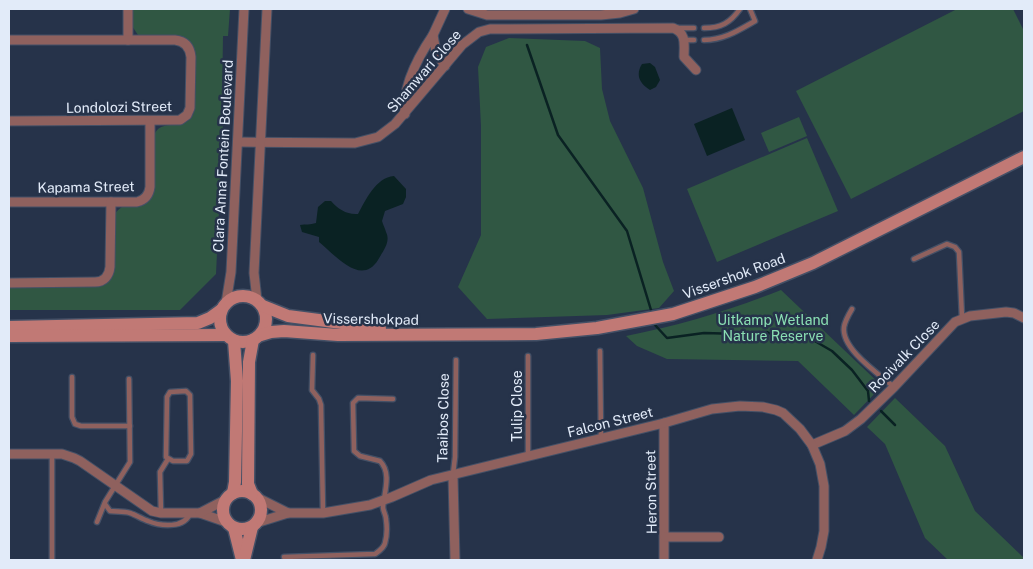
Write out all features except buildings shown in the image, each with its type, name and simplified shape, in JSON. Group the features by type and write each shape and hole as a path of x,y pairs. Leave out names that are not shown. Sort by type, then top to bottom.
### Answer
{"main road":[{"name":"Vissershok Road","path":"430,334 536,334 597,328 673,314 746,290 813,263 1024,157"},
{"path":"9,327 198,323 210,318 236,297 251,297 260,303 266,313 267,321 265,328 257,338 249,362 248,484 261,508 261,515 254,525 243,560"},
{"name":"Vissershokpad","path":"260,303 288,316 430,334"},
{"path":"224,307 220,321 230,338 236,405 235,482 223,511 243,560"},
{"name":"Vissershokpad","path":"257,338 271,332 284,331 338,335 430,334"},
{"path":"9,336 230,338 247,342 257,338"},
{"path":"229,497 246,491 254,496"},
{"path":"230,525 241,529 254,525"}],"street":[{"path":"128,9 128,40"},
{"name":"Clara Anna Fontein Boulevard","path":"224,307 232,272 244,9"},
{"path":"260,303 254,273 267,9"},
{"path":"405,114 404,106 407,91 420,54 433,35 445,9"},
{"path":"468,9 487,15 601,15 634,9"},
{"path":"673,28 689,40 684,57 696,70"},
{"name":"Shamwari Close","path":"238,142 363,142 384,134 405,114 462,45 472,36 490,29 673,28"},
{"path":"433,35 436,52 445,66"},
{"name":"Londolozi Street","path":"9,40 179,41 186,44 190,53 190,104 189,112 184,118 176,121 9,122"},
{"name":"Kapama Street","path":"9,202 137,202 143,200 148,194 150,187 150,121"},
{"path":"9,283 95,282 104,279 109,274 110,268 110,202"},
{"path":"962,318 1010,312 1024,318"},
{"name":"Rooivalk Close","path":"812,445 845,431 861,419 955,322 962,318"},
{"name":"Falcon Street","path":"254,525 288,513 323,513 357,508 385,500 424,483 664,423 712,409 740,406 770,408 783,413 805,434 812,445 822,470 824,486 824,531 817,560"},
{"name":"Heron Street","path":"664,423 666,538 664,560"},
{"path":"9,454 52,454 74,458 144,507 161,513 195,513 230,525"},
{"path":"453,476 455,560"},
{"name":"Falcon Street","path":"254,496 288,513"},
{"path":"195,513 229,497"},
{"path":"666,538 718,537"}],"lane":[{"path":"704,28 717,28 732,18 740,9"},
{"path":"704,40 718,39 756,21 750,9"},
{"path":"673,28 694,28"},
{"path":"717,28 718,39"},
{"path":"914,259 947,244 955,247 958,252 962,318"},
{"path":"852,308 844,327 845,338 850,347 894,387"},
{"path":"600,351 601,438"},
{"path":"313,355 312,390 320,399 321,405 323,513"},
{"name":"Tulip Close","path":"528,356 528,456"},
{"name":"Taaibos Close","path":"453,476 455,457 456,360"},
{"path":"72,377 72,417 75,424 81,426 130,426"},
{"path":"97,522 104,504 130,462 129,379"},
{"path":"186,391 190,395 191,454 187,460 173,462 168,460 166,457 166,397 170,392 186,391"},
{"path":"284,557 375,554 382,548 385,542 386,519 383,509 386,491 385,470 383,464 375,459 360,456 354,451 353,403 358,398 393,399"},
{"path":"52,454 52,560"},
{"path":"161,513 160,472 168,460"},
{"path":"104,504 110,511 129,512 151,523 163,525 182,522 195,513"}],"green space":[{"path":"132,9 230,9 228,36 223,36 222,102 224,106 216,274 180,310 9,310 9,287 111,277 114,268 114,217 116,212 129,204 150,199 154,191 154,136 163,126 183,123 188,121 193,115 195,106 195,65 190,46 185,39 177,36 138,35 132,26"},
{"path":"957,9 1013,9 1024,31 1024,111 851,199 796,91"},
{"path":"509,38 585,41 600,48 602,89 610,121 643,188 663,262 674,291 659,308 607,315 487,319 458,287 481,235 481,126 478,67 486,47"},
{"path":"799,117 807,136 769,152 761,133"},
{"path":"807,138 838,211 717,262 687,189"},
{"name":"Uitkamp Wetland Nature Reserve","path":"781,290 882,386 854,415 798,361 667,359 637,346 626,336 705,317"},
{"path":"895,398 945,446 975,511 1024,560 948,560 925,538 885,444 867,427"}],"shaded area":[{"path":"650,63 655,67 660,80 656,87 650,90 641,82 639,72 642,64"},
{"path":"732,108 745,140 707,156 694,124"},
{"path":"394,176 406,189 406,197 403,204 385,211 382,221 388,239 384,250 371,268 356,270 348,266 319,242 319,237 302,232 300,225 316,223 318,207 325,201 331,201 346,212 358,214 372,190 388,177"}],"waterway":[{"path":"527,45 558,135 627,231 651,310"},
{"path":"655,325 667,338 704,333 741,334 767,332 773,335 801,333 832,351 852,370 868,391 869,401"},
{"path":"881,411 895,425"}]}
